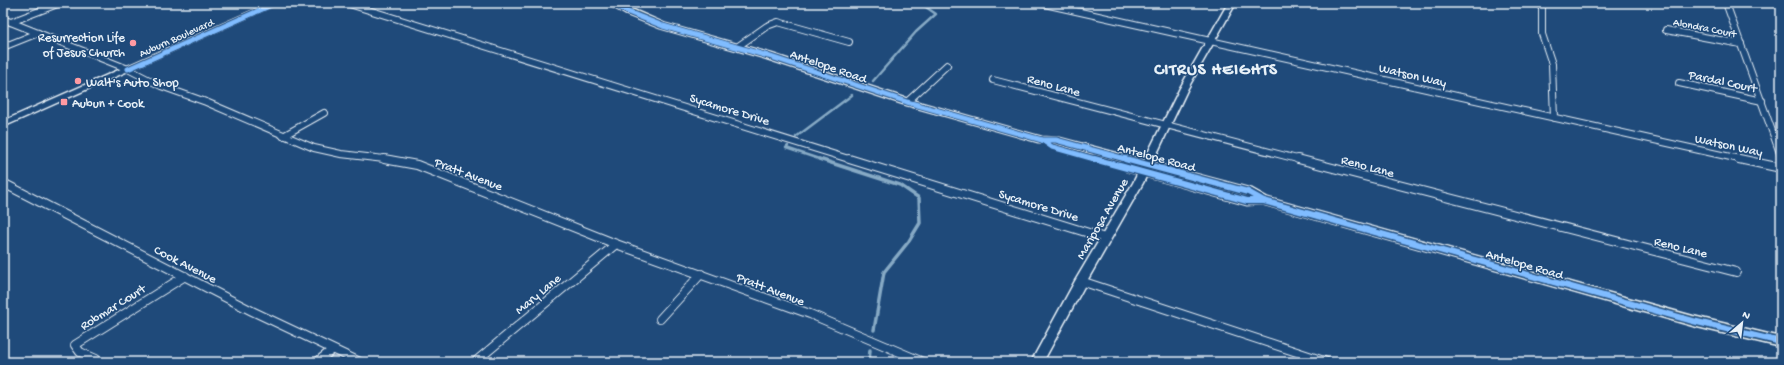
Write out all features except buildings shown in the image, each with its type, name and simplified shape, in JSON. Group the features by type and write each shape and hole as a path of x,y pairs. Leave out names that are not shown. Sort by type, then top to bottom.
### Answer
{"main road":[{"name":"Antelope Road","path":"611,3 628,12 663,26 768,56 907,102 1042,140 1052,147 1145,169 1247,201 1264,201 1693,321 1781,342"}],"street":[{"path":"10,22 60,3"},
{"name":"Auburn Boulevard","path":"3,124 264,3"},
{"name":"Auburn Boulevard","path":"3,119 27,107 124,68 276,3"},
{"name":"Sycamore Drive","path":"346,3 1105,238"},
{"name":"Watson Way","path":"1040,3 1781,168"},
{"name":"Mariposa Avenue","path":"1038,362 1080,281 1145,169 1184,88 1232,3"},
{"path":"1542,3 1542,34 1552,64 1554,118"},
{"path":"1726,3 1781,156"},
{"name":"Pratt Avenue","path":"3,19 124,68 161,86 206,102 314,148 329,152 396,160 417,165 616,244 701,274 882,343 923,362"},
{"path":"737,47 766,26 778,22 849,42"},
{"name":"Alondra Court","path":"1666,30 1741,44"},
{"path":"3,47 38,33"},
{"path":"907,102 947,65"},
{"name":"Reno Lane","path":"993,80 1736,272"},
{"name":"Pardal Court","path":"1679,83 1762,100"},
{"path":"284,136 324,113"},
{"name":"Cook Avenue","path":"3,183 332,350 360,362"},
{"name":"Mary Lane","path":"475,362 616,244"},
{"path":"660,319 701,274"},
{"name":"Robmar Court","path":"96,359 80,352 75,345 185,276"},
{"path":"1080,281 1327,362"},
{"path":"317,362 332,350"}],"waterway":[{"path":"873,81 916,32 936,14 920,3"},
{"path":"796,137 852,95"},
{"path":"788,146 786,148 819,159"},
{"path":"819,159 900,185 919,198 920,223 909,241 884,272 874,330"},
{"path":"869,362 870,350"}],"cycle path":[{"path":"128,69 276,3"},
{"path":"611,3 628,12 663,26 768,56 907,102 1042,140 1056,140 1248,192 1264,201 1693,321 1781,342"},
{"path":"1042,140 1052,147 1247,201 1263,201"}],"place":[{"name":"Resurrection Life of Jesus Church","path":"133,43"},
{"name":"Walt's Auto Shop","path":"78,81"},
{"name":"Aubun + Cook","path":"64,102"}],"district":[{"name":"CITRUS HEIGHTS","path":"1216,68"}]}
